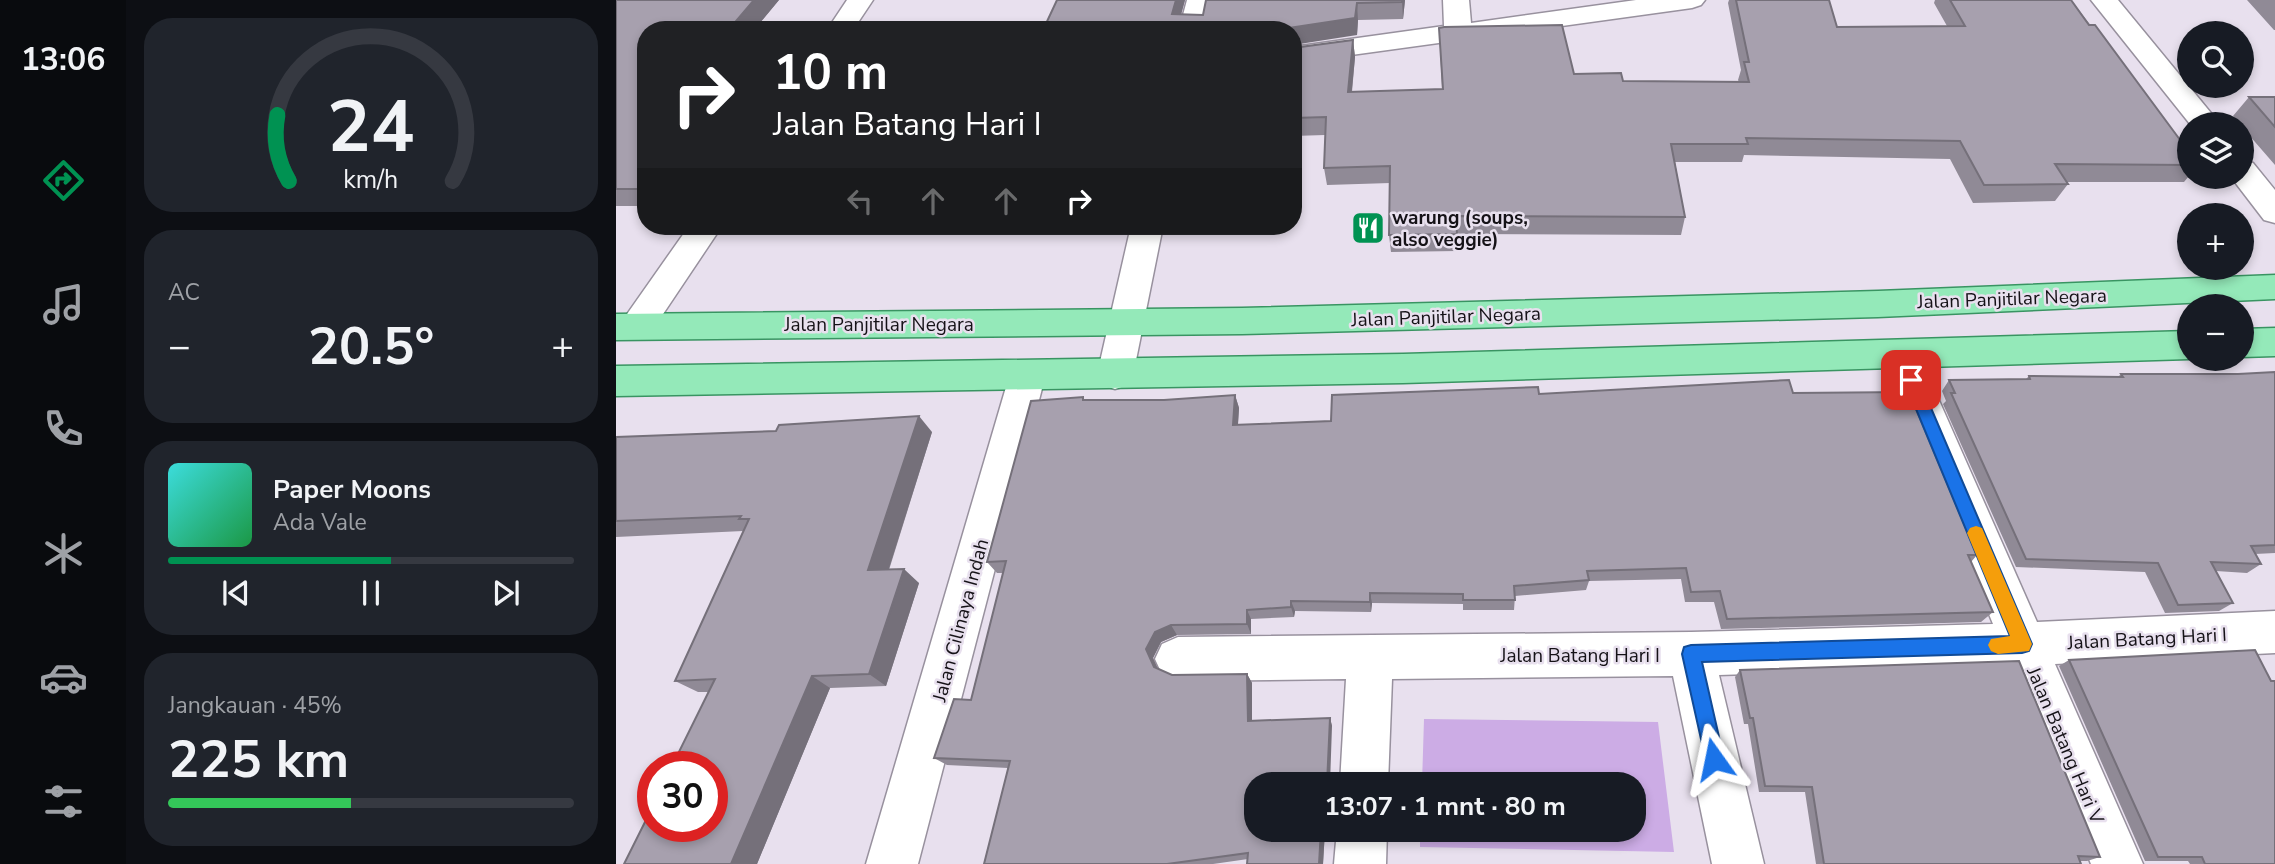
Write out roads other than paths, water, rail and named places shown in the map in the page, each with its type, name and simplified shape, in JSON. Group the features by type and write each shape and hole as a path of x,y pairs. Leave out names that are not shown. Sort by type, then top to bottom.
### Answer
{"main road":[{"name":"Jalan Panjitilar Negara","path":"626,326 1242,321 1878,304 2275,287"},
{"path":"2254,343 2275,342"},
{"path":"616,381 1115,375 2177,345"}],"street":[{"path":"846,21 860,0"},
{"path":"1194,21 1200,0"},
{"path":"1456,0 1458,33"},
{"path":"1302,54 1692,0"},
{"path":"2104,0 2195,112"},
{"path":"2254,185 2275,212"},
{"path":"626,326 699,235"},
{"path":"1115,375 1145,235"},
{"name":"Jalan Batang Hari V","path":"1901,355 2117,864"},
{"name":"Jalan Cilinaya Indah","path":"892,864 1027,377"},
{"name":"Jalan Batang Hari I","path":"1178,659 1691,654 2022,644 2275,632"},
{"path":"1691,654 1738,864"},
{"path":"1365,772 1370,658"},
{"path":"1360,864 1361,842"}],"place":[{"name":"warung (soups, also veggie)","path":"1368,228"}]}
